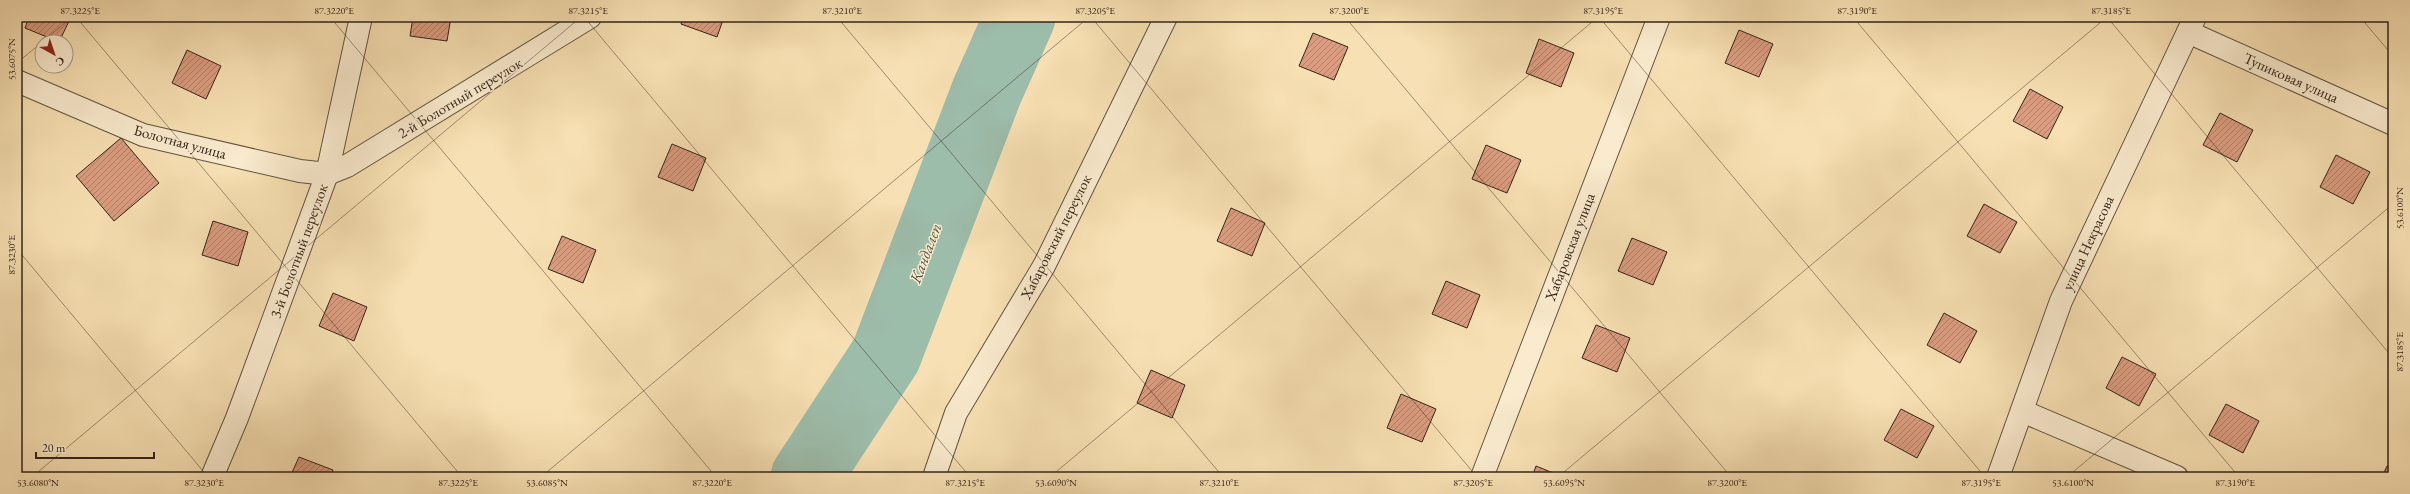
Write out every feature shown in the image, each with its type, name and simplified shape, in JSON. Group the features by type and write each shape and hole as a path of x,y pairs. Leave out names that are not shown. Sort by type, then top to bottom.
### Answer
{"street":[{"name":"3-й Болотный переулок","path":"212,477 238,418 327,174 361,17"},
{"name":"2-й Болотный переулок","path":"327,174 347,166 590,17"},
{"name":"Хабаровский переулок","path":"934,477 956,413 1044,266 1166,17"},
{"name":"Хабаровская улица","path":"1482,477 1660,17"},
{"name":"Тупиковая улица","path":"2192,25 2393,124"},
{"name":"улица Некрасова","path":"1998,477 2061,301 2192,25"},
{"name":"Болотная улица","path":"17,81 143,135 300,171 327,174"},
{"path":"2022,411 2177,477"}],"building":[{"path":"29,17 71,17 63,34 40,34 25,28"},
{"path":"413,17 451,17 447,41 410,36"},
{"path":"683,17 724,17 717,37 681,24"},
{"path":"1739,30 1773,44 1759,77 1725,63"},
{"path":"1313,33 1348,47 1334,80 1299,66"},
{"path":"1539,39 1574,53 1561,87 1526,73"},
{"path":"187,50 221,66 206,99 172,83"},
{"path":"2030,89 2063,107 2047,139 2013,121"},
{"path":"2220,113 2253,130 2237,162 2203,145"},
{"path":"121,138 159,183 114,221 76,176"},
{"path":"672,144 706,158 693,191 658,177"},
{"path":"1486,145 1521,160 1507,193 1472,179"},
{"path":"2336,155 2370,172 2353,204 2320,187"},
{"path":"1984,204 2017,222 2000,253 1967,236"},
{"path":"1231,208 1265,223 1252,256 1217,241"},
{"path":"213,221 248,232 238,266 202,255"},
{"path":"562,236 596,250 583,283 548,269"},
{"path":"1632,238 1667,252 1653,285 1618,271"},
{"path":"1446,281 1480,295 1467,328 1432,314"},
{"path":"333,293 367,307 354,341 319,326"},
{"path":"1944,313 1977,331 1960,363 1927,345"},
{"path":"1596,325 1630,338 1617,372 1582,358"},
{"path":"2122,357 2156,374 2139,406 2106,388"},
{"path":"1151,370 1185,385 1172,418 1137,403"},
{"path":"1401,394 1436,409 1422,442 1387,428"},
{"path":"2226,404 2259,421 2243,453 2209,435"},
{"path":"1901,409 1934,426 1917,458 1884,440"},
{"path":"299,457 333,470 331,477 290,477"},
{"path":"1536,466 1563,477 1532,477"},
{"path":"2387,466 2393,469 2393,477 2382,477"}],"waterway":[{"name":"Кандалеп","path":"806,477 886,355 987,91 1020,17"}]}
